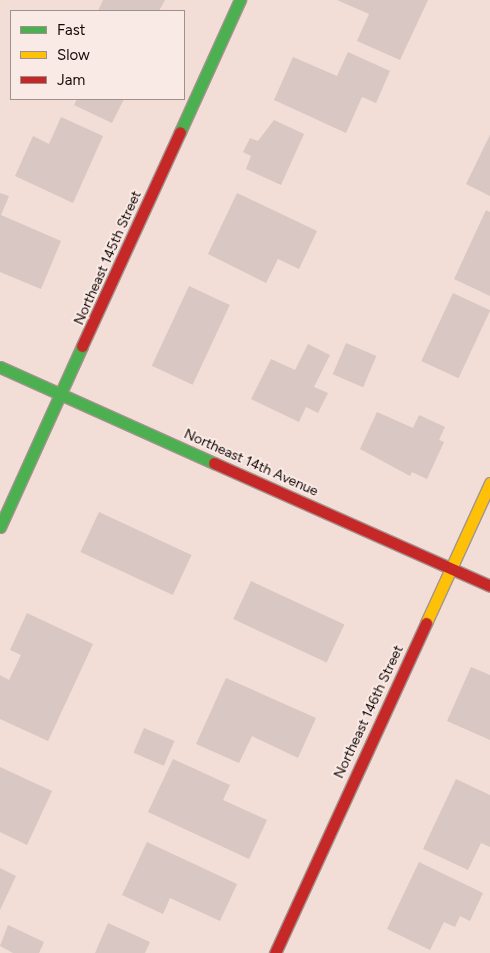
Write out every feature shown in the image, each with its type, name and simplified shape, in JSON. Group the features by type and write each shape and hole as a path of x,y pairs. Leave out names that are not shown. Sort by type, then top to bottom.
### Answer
{"street":[{"name":"Northeast 145th Street","path":"0,527 62,395 240,0"},
{"name":"Northeast 14th Avenue","path":"0,367 490,586"},
{"name":"Northeast 146th Street","path":"275,953 490,483"}],"building":[{"path":"103,0 165,0 160,10 98,10"},
{"path":"337,0 428,0 400,60 357,41 369,14"},
{"path":"348,52 390,71 376,103 362,97 346,133 274,100 293,57 337,76"},
{"path":"76,100 124,100 112,123 74,105"},
{"path":"61,117 103,136 73,203 15,176 33,136 49,144"},
{"path":"274,120 304,134 281,185 246,169 251,156 243,152 250,138 258,141"},
{"path":"490,135 490,196 466,184"},
{"path":"0,193 9,196 1,215 61,241 41,289 0,272"},
{"path":"237,193 317,231 299,269 278,259 266,283 208,254"},
{"path":"486,210 490,212 490,296 454,279"},
{"path":"189,286 230,305 193,385 152,366"},
{"path":"453,293 490,310 458,378 421,361"},
{"path":"346,343 376,356 363,387 333,374"},
{"path":"308,344 330,355 314,387 328,393 318,413 306,407 299,422 251,399 271,359 295,370"},
{"path":"377,412 413,428 419,415 445,427 439,440 444,442 427,479 412,472 410,476 360,449"},
{"path":"99,512 191,555 173,595 80,552"},
{"path":"251,581 344,625 327,663 233,619"},
{"path":"27,613 93,644 48,741 0,719 0,675 9,680 21,655 10,650"},
{"path":"471,667 490,675 490,740 447,721"},
{"path":"226,678 316,718 298,758 252,736 239,763 196,744"},
{"path":"144,728 174,741 164,766 133,753"},
{"path":"173,759 230,785 223,800 267,820 249,859 148,812"},
{"path":"0,767 52,791 27,845 0,832"},
{"path":"456,779 490,795 490,847 481,843 468,870 423,849"},
{"path":"147,842 237,884 220,921 170,898 163,914 122,895"},
{"path":"419,862 483,893 470,921 460,916 455,927 444,922 430,950 387,929"},
{"path":"0,868 16,876 0,910"},
{"path":"108,923 150,942 145,953 95,953"},
{"path":"8,925 44,942 39,953 13,953 0,946"}],"traffic: fast":[{"path":"180,132 240,0"},
{"path":"0,527 82,346"},
{"path":"0,367 214,463"}],"traffic: slow":[{"path":"426,623 490,483"}],"traffic: jam":[{"path":"82,346 180,132"},
{"path":"214,463 490,586"},
{"path":"275,953 426,623"}]}
